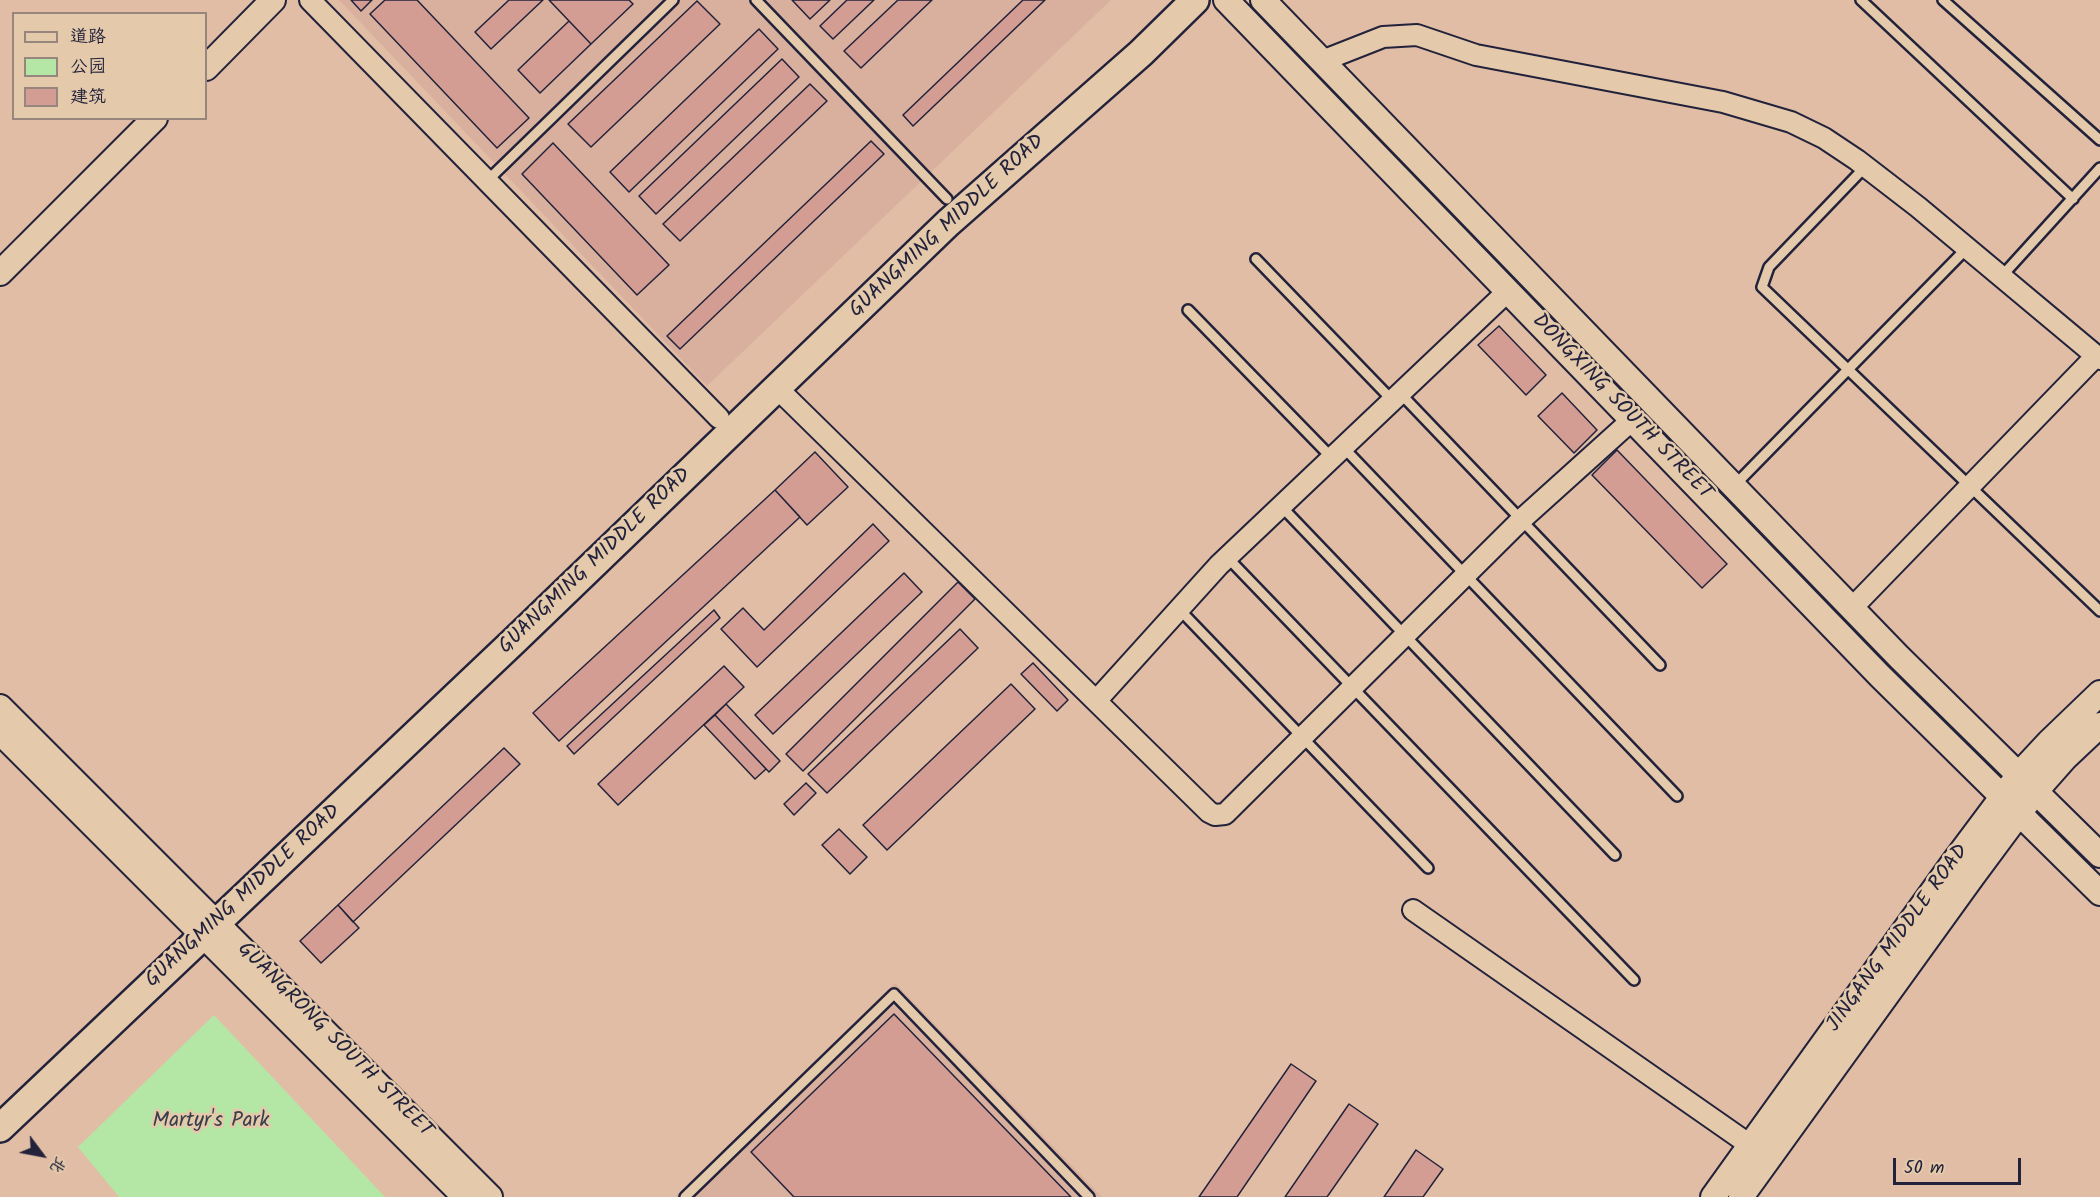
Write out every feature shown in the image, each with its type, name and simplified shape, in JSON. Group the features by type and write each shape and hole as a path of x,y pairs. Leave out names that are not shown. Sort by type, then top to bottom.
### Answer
{"main road":[{"name":"GUANGMING MIDDLE ROAD","path":"0,1128 203,923 719,418 947,200 1129,40 1188,0"},
{"name":"GUANGMING MIDDLE ROAD","path":"0,1103 203,923 513,641 948,223 1141,53 1195,0"}],"street":[{"path":"207,67 273,0"},
{"path":"310,0 719,418"},
{"name":"DONGXING SOUTH STREET","path":"1226,0 1880,676 2100,893"},
{"name":"DONGXING SOUTH STREET","path":"1263,0 1852,608 2100,855"},
{"path":"1322,61 1383,37 1417,35 1476,55 1734,105 1791,122 1824,138 1866,166 2098,357 1852,608"},
{"path":"0,273 153,120"},
{"path":"1096,701 1227,557 1508,291"},
{"path":"777,388 1209,812 1215,815 1225,814 1521,520 1632,420"},
{"name":"JINGANG MIDDLE ROAD","path":"1713,1197 2011,805 2027,783 2049,742 2100,693"},
{"name":"GUANGRONG SOUTH STREET","path":"0,707 465,1197"},
{"name":"JINGANG MIDDLE ROAD","path":"2027,783 2065,758 2100,725"},
{"name":"GUANGRONG SOUTH STREET","path":"0,732 490,1197"},
{"name":"JINGANG MIDDLE ROAD","path":"1741,1197 2011,805"},
{"path":"1413,910 1750,1146"}],"lane":[{"path":"487,181 673,0"},
{"path":"756,0 947,200"},
{"path":"1860,0 2073,199"},
{"path":"1943,0 2100,140"},
{"path":"1866,166 1768,267 1762,287 2100,611"},
{"path":"2001,277 2100,168"},
{"path":"1734,486 1967,248"},
{"path":"1256,259 1521,520 1660,665"},
{"path":"1188,310 1465,576 1677,796"},
{"path":"1281,506 1615,855"},
{"path":"1227,557 1634,980"},
{"path":"1179,609 1428,868"},
{"path":"685,1197 894,994 1089,1197"}],"shaded area":[{"path":"339,0 1111,0 707,386"},
{"path":"895,983 1102,1197 675,1197"}],"green space":[{"name":"Martyr's Park","path":"214,1015 385,1197 119,1197 78,1147"}],"building":[{"path":"351,0 372,0 361,11"},
{"path":"385,0 417,0 529,118 497,148 370,14"},
{"path":"509,0 543,0 491,49 475,32"},
{"path":"549,0 629,0 633,4 591,44"},
{"path":"792,0 830,0 810,19"},
{"path":"847,0 874,0 833,39 820,26"},
{"path":"898,0 932,0 861,68 844,51"},
{"path":"1023,0 1045,0 913,126 903,115"},
{"path":"697,1 720,24 591,147 568,124"},
{"path":"569,21 591,44 540,93 518,70"},
{"path":"759,29 778,49 629,192 610,172"},
{"path":"782,59 799,77 656,214 639,196"},
{"path":"810,84 827,101 680,241 663,224"},
{"path":"871,141 884,154 680,349 667,336"},
{"path":"553,143 669,265 637,295 522,174"},
{"path":"1499,326 1546,375 1526,395 1478,345"},
{"path":"1562,393 1597,430 1574,453 1538,416"},
{"path":"1617,450 1727,564 1702,588 1592,475"},
{"path":"815,452 848,487 807,525 775,490"},
{"path":"775,490 800,517 559,741 533,713"},
{"path":"873,524 889,541 757,667 721,629 743,608 764,630"},
{"path":"904,573 922,592 773,734 755,715"},
{"path":"958,582 975,599 803,771 786,754"},
{"path":"714,610 720,618 574,754 567,746"},
{"path":"960,629 978,648 827,793 808,774"},
{"path":"1033,663 1068,700 1057,711 1021,674"},
{"path":"724,666 744,687 618,805 598,784"},
{"path":"1011,684 1035,709 887,850 863,825"},
{"path":"726,704 780,761 769,772 715,715"},
{"path":"715,715 766,769 755,779 704,725"},
{"path":"504,748 520,764 353,922 338,905"},
{"path":"806,783 816,793 794,815 784,804"},
{"path":"839,829 867,857 850,874 822,845"},
{"path":"338,905 359,928 321,963 300,941"},
{"path":"894,1014 1071,1197 794,1197 751,1152"},
{"path":"1291,1064 1316,1081 1237,1197 1199,1197"},
{"path":"1349,1104 1378,1124 1327,1197 1285,1197"},
{"path":"1416,1150 1443,1169 1423,1197 1384,1197"}]}
